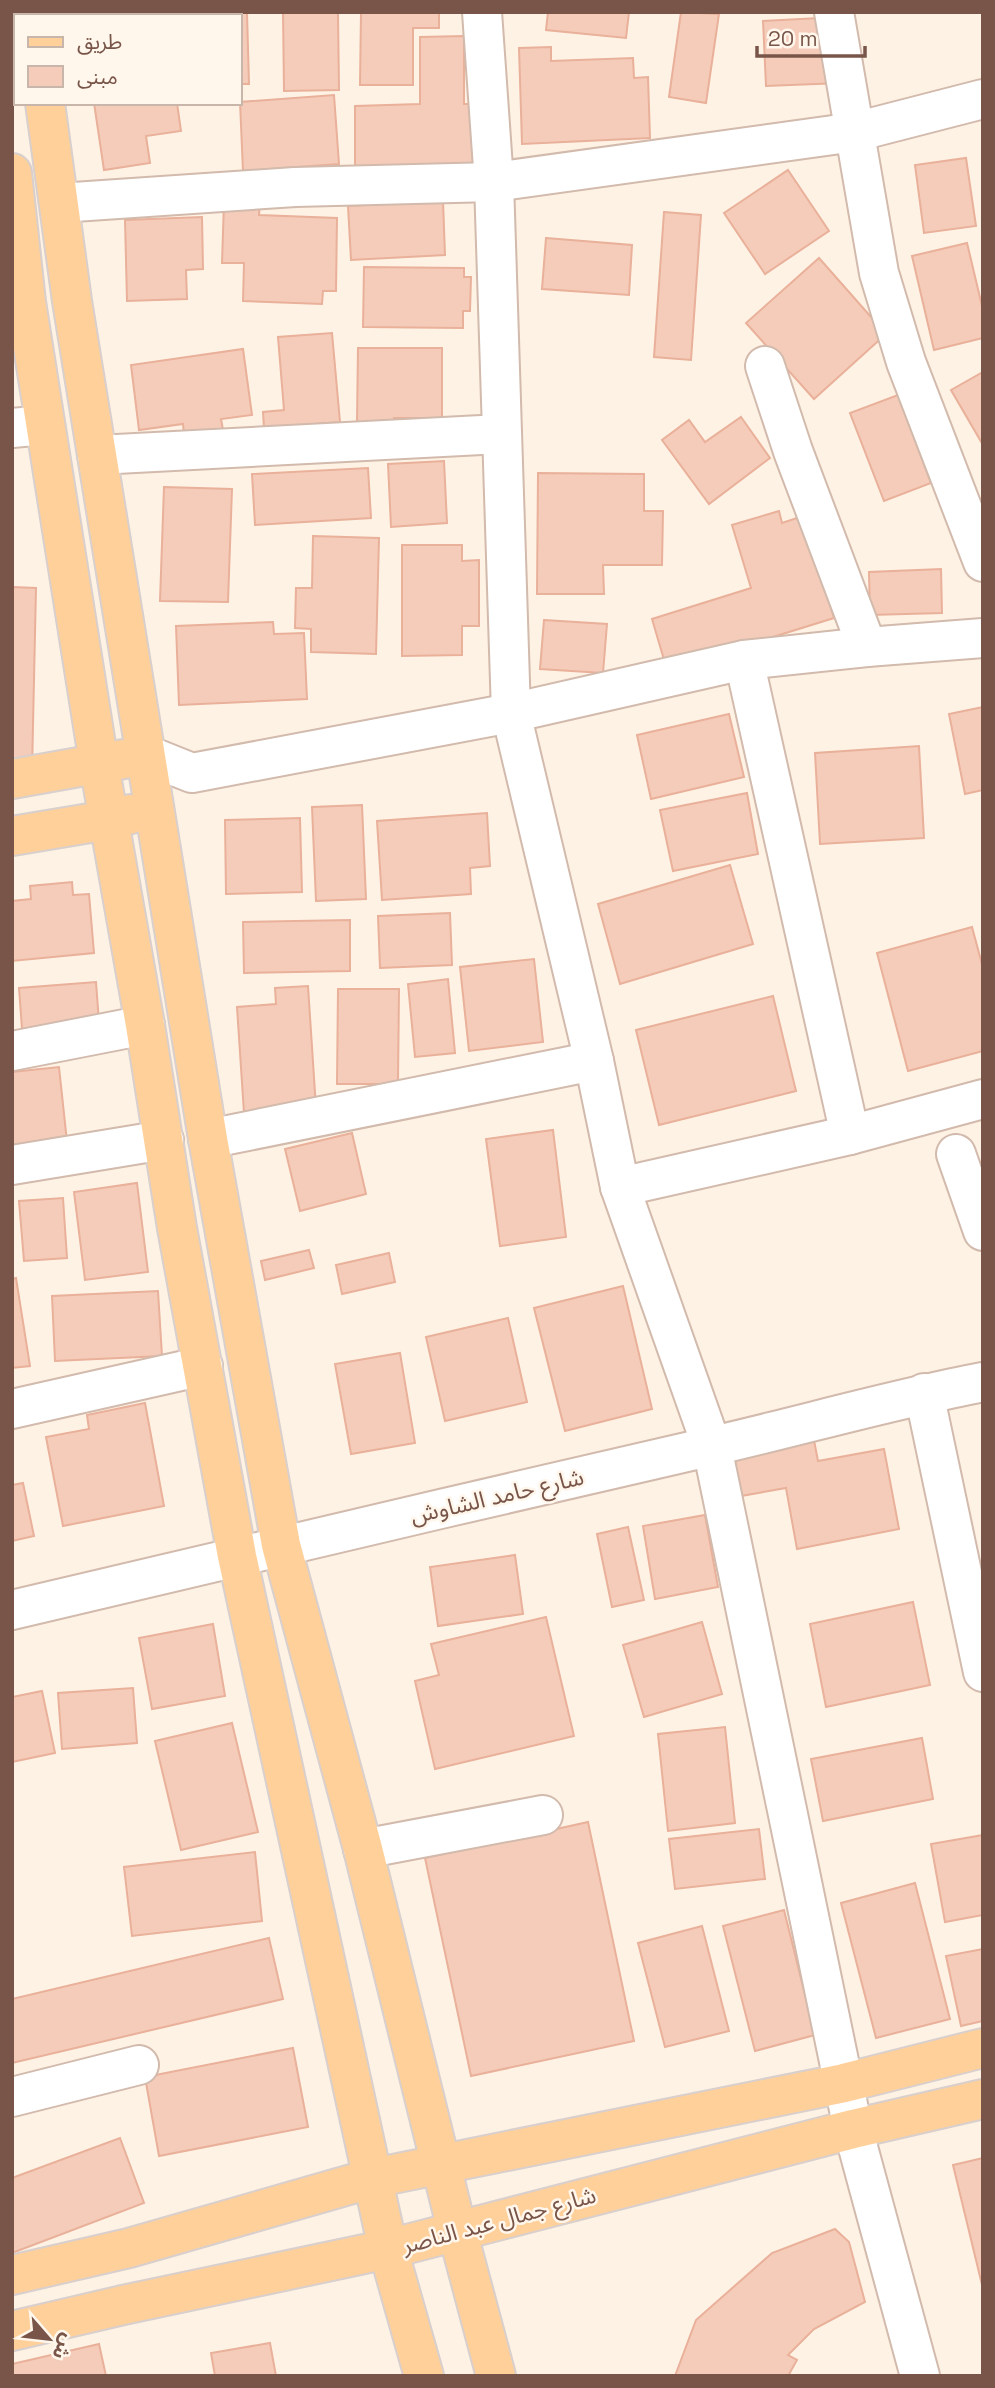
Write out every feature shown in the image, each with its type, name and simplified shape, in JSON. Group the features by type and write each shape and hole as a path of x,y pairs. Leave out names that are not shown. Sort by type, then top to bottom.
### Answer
{"main road":[{"path":"45,105 72,301 208,1139 281,1545 363,1849 496,2376"},
{"path":"13,185 26,302 28,427 99,764 177,1227 237,1556 388,2249 424,2376"},
{"path":"12,779 147,755"},
{"path":"12,836 108,820 155,807"},
{"path":"12,2275 129,2248 373,2178 844,2083 983,2048"},
{"name":"شارع جمال عبد الناصر","path":"12,2331 388,2249 853,2129 983,2099"}],"street":[{"path":"482,12 494,182 511,713 594,1061 620,1187 712,1447 853,2129 920,2376"},
{"path":"834,12 879,273 906,362 983,562"},
{"path":"59,203 295,187 494,182 855,132 983,99"},
{"path":"765,366 793,451 867,647"},
{"path":"97,455 501,434"},
{"path":"155,807 192,773 511,713 744,660 983,638"},
{"path":"744,660 850,1135"},
{"path":"147,755 192,773"},
{"path":"12,1051 145,1025"},
{"path":"208,1139 594,1061"},
{"path":"620,1187 850,1135 983,1099"},
{"path":"12,1165 164,1140"},
{"path":"956,1154 983,1231"},
{"path":"12,1409 203,1366"},
{"name":"شارع حامد الشاوش","path":"12,1610 281,1545 712,1447 924,1393 983,1382"},
{"path":"924,1393 982,1662"},
{"path":"363,1849 543,1815"},
{"path":"12,2096 139,2065"}],"building":[{"path":"166,12 167,14 130,14"},
{"path":"247,12 249,84 242,84 242,14 183,14"},
{"path":"283,12 338,12 339,90 284,91"},
{"path":"361,12 439,12 439,28 413,28 413,85 360,85"},
{"path":"548,12 629,12 626,38 546,30"},
{"path":"681,12 719,14 706,103 669,97"},
{"path":"838,17 841,83 766,86 763,21"},
{"path":"464,36 464,104 476,104 476,179 355,180 355,106 420,104 420,37"},
{"path":"551,47 551,61 633,58 634,78 648,77 650,138 522,144 519,48"},
{"path":"334,95 339,164 243,171 242,102"},
{"path":"94,105 177,105 181,131 146,136 150,163 104,170"},
{"path":"966,158 976,226 924,233 915,165"},
{"path":"788,170 829,231 765,274 724,213"},
{"path":"443,201 445,255 351,260 348,206"},
{"path":"224,202 260,203 259,215 337,218 336,291 323,291 322,304 243,301 244,263 222,263"},
{"path":"664,212 701,215 691,360 654,357"},
{"path":"202,217 203,269 186,270 187,299 127,301 125,220"},
{"path":"546,238 632,245 629,295 542,289"},
{"path":"967,243 983,310 983,338 934,350 912,256"},
{"path":"819,258 886,334 814,399 746,323"},
{"path":"364,267 464,268 464,277 471,277 470,311 463,311 463,328 363,327"},
{"path":"332,333 340,422 264,428 263,412 284,410 278,337"},
{"path":"358,348 442,348 442,418 394,418 393,423 357,423"},
{"path":"243,349 252,415 221,419 223,430 184,435 183,424 139,430 131,365"},
{"path":"983,372 983,445 951,390"},
{"path":"898,395 931,483 884,501 850,413"},
{"path":"741,417 770,458 709,504 662,440 689,420 705,442"},
{"path":"444,461 447,523 391,527 388,464"},
{"path":"368,468 371,518 255,525 252,474"},
{"path":"538,473 644,474 644,511 663,511 662,565 603,565 604,594 537,594"},
{"path":"164,487 232,489 228,602 160,601"},
{"path":"779,511 782,523 803,516 834,618 667,670 652,619 751,588 732,525"},
{"path":"313,536 379,538 376,654 311,652 311,629 295,628 296,588 312,588"},
{"path":"402,545 462,545 462,561 479,560 479,626 462,626 462,655 402,656"},
{"path":"941,569 942,613 870,615 869,572"},
{"path":"12,587 36,588 32,771 12,771"},
{"path":"544,620 607,624 603,673 540,669"},
{"path":"273,622 274,634 304,633 307,699 179,705 176,626"},
{"path":"983,707 983,790 965,794 949,714"},
{"path":"729,714 744,777 651,799 637,735"},
{"path":"919,746 924,838 820,844 815,753"},
{"path":"747,793 758,854 673,871 660,810"},
{"path":"362,805 366,899 316,901 312,807"},
{"path":"487,813 490,866 470,868 471,894 382,900 377,821"},
{"path":"300,818 302,892 226,894 225,820"},
{"path":"730,865 753,944 620,984 598,904"},
{"path":"72,882 73,895 89,894 94,953 12,961 12,901 31,899 30,886"},
{"path":"450,913 452,965 380,968 378,916"},
{"path":"350,920 350,971 244,973 243,922"},
{"path":"972,927 983,968 983,1051 908,1071 877,953"},
{"path":"534,959 543,1042 469,1051 460,967"},
{"path":"448,979 455,1053 415,1057 408,984"},
{"path":"96,982 99,1022 22,1029 19,988"},
{"path":"308,986 316,1108 244,1113 237,1007 276,1004 275,988"},
{"path":"338,989 399,989 398,1084 337,1084"},
{"path":"773,996 796,1091 659,1125 636,1030"},
{"path":"59,1067 67,1142 12,1149 12,1072"},
{"path":"553,1130 566,1237 500,1246 486,1139"},
{"path":"352,1133 366,1194 300,1211 285,1149"},
{"path":"137,1183 148,1272 85,1280 74,1192"},
{"path":"63,1198 67,1258 24,1261 19,1201"},
{"path":"309,1250 314,1268 265,1280 261,1261"},
{"path":"389,1253 395,1282 342,1294 336,1265"},
{"path":"16,1278 30,1366 12,1368 12,1279"},
{"path":"623,1286 652,1409 565,1431 534,1308"},
{"path":"158,1291 162,1356 55,1361 52,1296"},
{"path":"508,1318 527,1402 445,1421 426,1337"},
{"path":"400,1353 415,1443 351,1454 335,1364"},
{"path":"145,1403 164,1506 63,1526 46,1437 89,1429 87,1415"},
{"path":"813,1435 818,1461 884,1449 899,1529 797,1549 786,1488 741,1496 732,1451"},
{"path":"23,1483 34,1536 12,1541 12,1485"},
{"path":"705,1515 718,1587 655,1599 643,1526"},
{"path":"628,1527 644,1600 612,1607 597,1534"},
{"path":"515,1555 523,1614 438,1626 430,1567"},
{"path":"913,1602 930,1685 826,1707 810,1624"},
{"path":"546,1617 574,1736 435,1769 415,1681 439,1675 431,1644"},
{"path":"702,1622 722,1694 644,1717 623,1645"},
{"path":"213,1624 225,1696 152,1709 139,1638"},
{"path":"133,1688 137,1743 62,1749 58,1693"},
{"path":"42,1691 55,1753 12,1762 12,1697"},
{"path":"232,1723 258,1832 181,1850 155,1741"},
{"path":"725,1727 735,1823 668,1831 658,1734"},
{"path":"922,1738 933,1799 823,1821 811,1759"},
{"path":"588,1822 634,2041 471,2076 425,1858"},
{"path":"759,1829 765,1879 675,1889 669,1839"},
{"path":"983,1835 983,1915 945,1922 931,1844"},
{"path":"255,1852 262,1921 132,1936 124,1867"},
{"path":"915,1883 950,2019 876,2038 841,1903"},
{"path":"784,1910 815,2035 755,2051 723,1926"},
{"path":"702,1926 729,2031 665,2047 638,1943"},
{"path":"269,1938 283,1999 12,2063 12,1999"},
{"path":"983,1949 983,2021 961,2026 946,1956"},
{"path":"293,2048 308,2127 159,2156 145,2077"},
{"path":"120,2138 144,2203 12,2253 12,2178"},
{"path":"983,2158 983,2289 953,2165"},
{"path":"835,2229 849,2242 865,2302 814,2329 788,2355 797,2360 788,2376 675,2376 696,2320 772,2253"},
{"path":"270,2343 276,2376 215,2376 211,2353"},
{"path":"99,2344 106,2376 12,2376 12,2364"}]}
